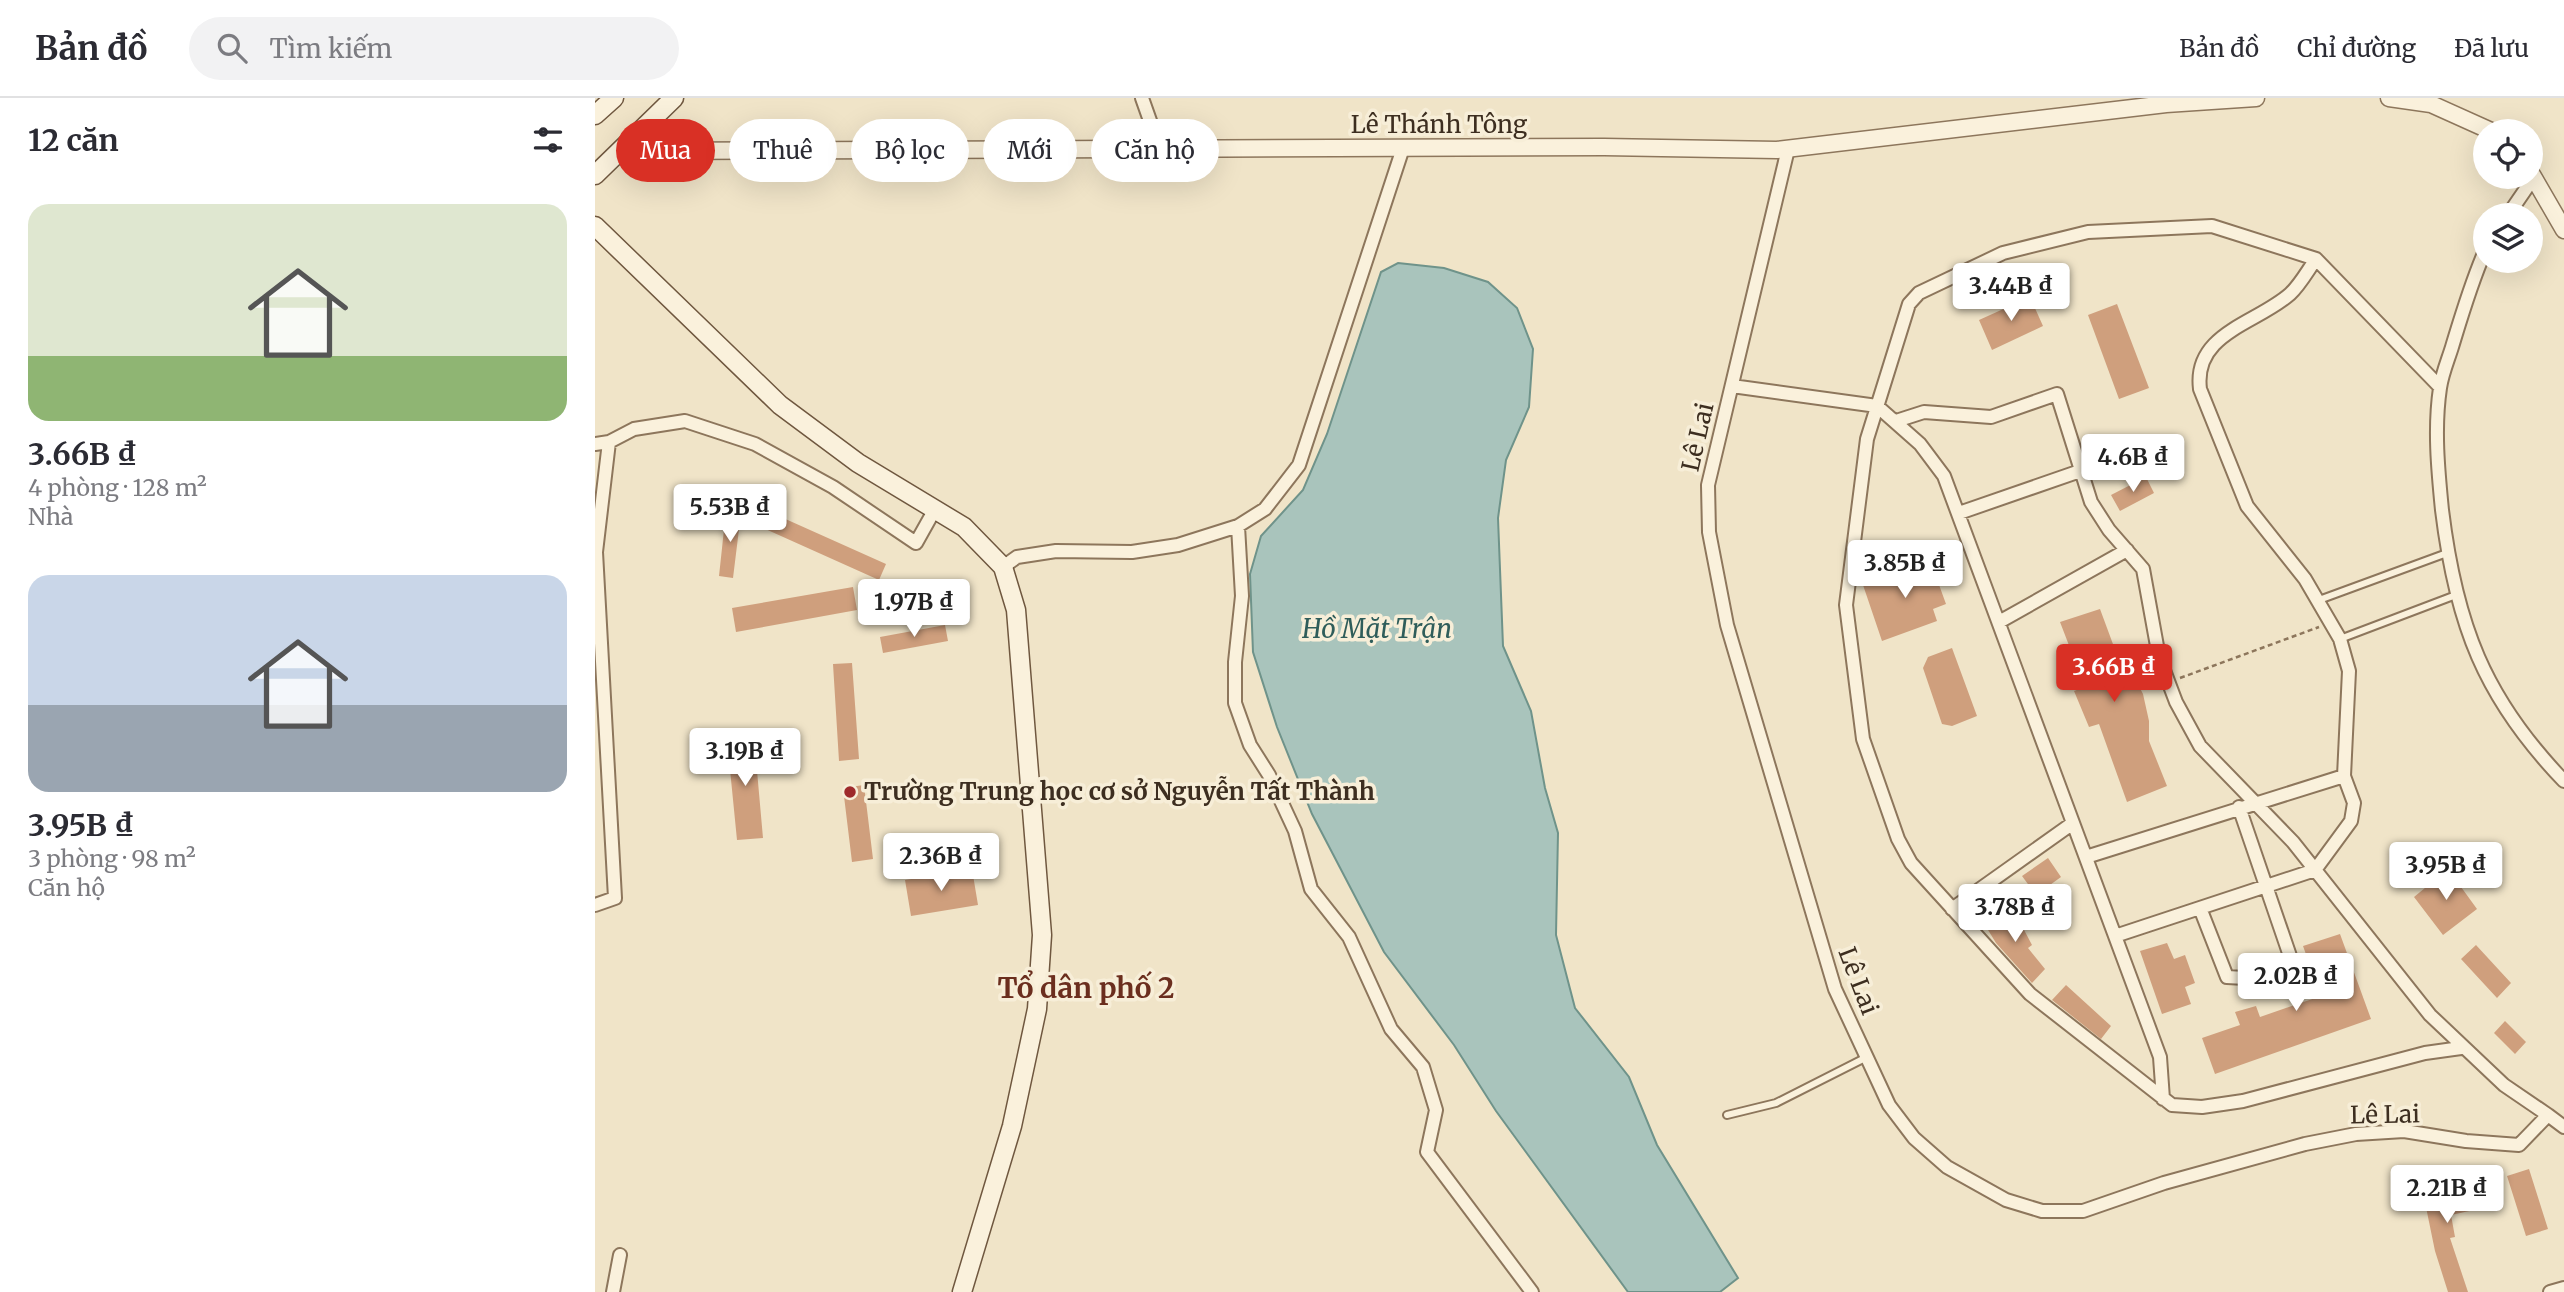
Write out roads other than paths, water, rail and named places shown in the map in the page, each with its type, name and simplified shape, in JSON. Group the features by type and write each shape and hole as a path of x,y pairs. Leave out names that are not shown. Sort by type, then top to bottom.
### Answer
{"main road":[{"path":"595,115 614,98"},
{"path":"653,119 674,98"},
{"path":"595,175 616,155"},
{"path":"595,226 780,405 858,463 964,527 1003,567 1016,610 1042,935 1037,1009 1012,1126 962,1292"}],"street":[{"path":"1143,98 1150,119"},
{"name":"Lê Thánh Tông","path":"1219,149 1789,149 2166,104 2256,98"},
{"path":"2389,98 2431,104 2473,123"},
{"path":"1003,567 1017,556 1056,551 1132,552 1178,545 1238,526 1265,509 1299,465 1403,148"},
{"name":"Lê Thánh Tông","path":"715,151 1091,149"},
{"name":"Lê Lai","path":"1789,149 1708,485 1709,532 1727,625 1835,989 1889,1105 1914,1138 1947,1167 2006,1200 2042,1211 2083,1211 2164,1183 2305,1144 2356,1134 2404,1131 2466,1141 2519,1144 2548,1115"},
{"path":"2540,189 2564,230"},
{"path":"2440,387 2316,259 2213,226 2088,232 2003,254 1913,298 1897,337 1867,439 1846,605 1859,719 1898,839 1910,863 2030,994 2163,1099 2172,1105 2202,1107 2243,1101 2425,1053 2461,1048"},
{"path":"2115,936 2315,870 2351,821 2354,803 2344,776 2349,671 2340,639 2319,600 2247,506 2200,389 2198,377 2198,366 2212,346 2291,293 2316,259"},
{"path":"2475,273 2467,292 2440,387 2437,460 2447,552 2456,595 2471,643 2502,708 2528,744 2564,781"},
{"path":"1731,386 1877,406 1896,421 1935,461 1959,513 2160,1057 2163,1099"},
{"path":"1896,421 1924,412 1991,417 2057,394 2091,502 2109,530 2143,569 2159,657 2168,682 2200,746 2227,776 2256,802 2315,870 2430,1016 2461,1048 2504,1085 2564,1127"},
{"path":"595,444 609,442 634,429 685,421 755,444 833,487 916,543 935,509"},
{"path":"595,905 615,898 596,552 609,442"},
{"path":"1959,513 2083,470"},
{"path":"1238,526 1242,596 1235,662 1235,703 1250,745 1269,775 1294,831 1311,889 1349,937 1391,1029 1423,1067 1436,1110 1427,1152 1532,1292"},
{"path":"1999,622 2127,550"},
{"path":"2086,857 2344,776"},
{"path":"2200,908 2227,977 2245,978 2284,967 2290,956 2239,807"},
{"path":"1952,909 2073,823"},
{"path":"613,1292 620,1255"},
{"path":"2550,1292 2564,1288"}],"lane":[{"path":"2319,600 2447,552"},
{"path":"2340,639 2456,595"},
{"path":"1727,1115 1776,1103 1867,1057"}],"water":[{"name":"Hồ Mặt Trận","path":"1398,263 1444,268 1488,282 1517,308 1533,349 1529,407 1506,460 1498,518 1503,646 1531,711 1545,788 1558,833 1556,935 1575,1008 1629,1077 1657,1145 1738,1278 1720,1292 1628,1292 1496,1111 1454,1045 1384,952 1312,814 1277,727 1253,652 1250,574 1261,536 1303,490 1327,434 1381,272"}],"place":[{"name":"Trường Trung học cơ sở Nguyễn Tất Thành","path":"850,792"}],"district":[{"name":"Tổ dân phố 2","path":"1086,988"}]}
